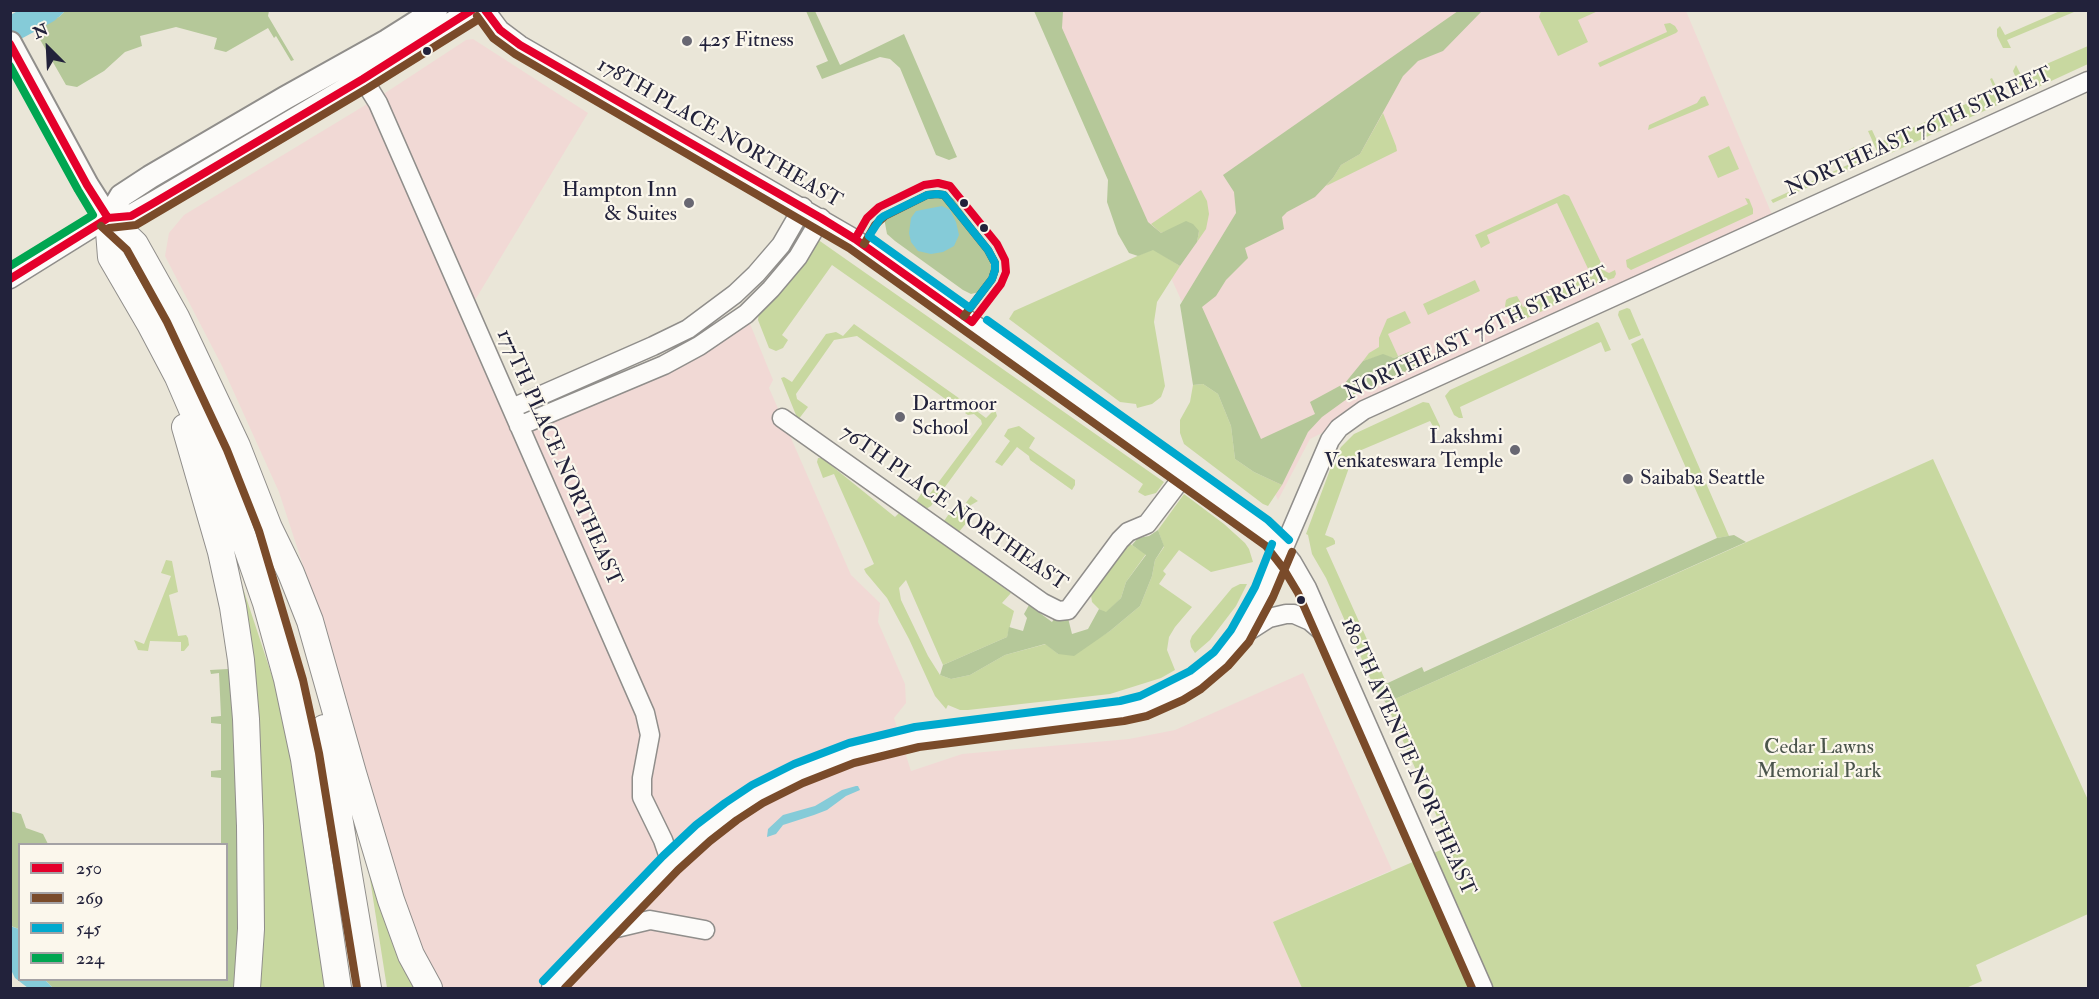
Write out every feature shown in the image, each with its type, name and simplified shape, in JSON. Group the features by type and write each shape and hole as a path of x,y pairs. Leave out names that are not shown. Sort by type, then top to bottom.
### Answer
{"highway":[{"path":"108,218 111,257 178,377 226,488 266,603 287,679 304,759 338,988"},
{"path":"108,218 135,244 176,317 232,436 291,573 310,621 391,900 411,955 429,988"},
{"path":"150,324 170,379 221,552 241,660 250,826 251,929 247,988"},
{"path":"270,528 313,677 329,751 368,988"}],"main road":[{"path":"108,218 121,196 436,10"},
{"path":"108,218 131,216 147,207 363,79 473,10"},
{"path":"11,44 87,185 108,218"}],"street":[{"name":"178TH PLACE NORTHEAST","path":"485,10 500,30 520,45 855,239 1262,528 1282,548"},
{"name":"177TH PLACE NORTHEAST","path":"363,79 378,103 645,713 650,735 642,778 642,797 663,840 671,863"},
{"name":"NORTHEAST 76TH STREET","path":"551,988 671,863 703,833 731,811 779,783 817,765 851,753 916,737 1106,714 1143,706 1164,698 1196,680 1221,659 1240,636 1264,592 1330,440 1351,417 2088,81"},
{"path":"512,408 688,329 735,294 756,274 781,245 803,207"},
{"path":"10,279 108,218"},
{"path":"519,426 664,365 699,346 746,314 798,257 821,218"},
{"name":"76TH PLACE NORTHEAST","path":"783,418 1043,603 1059,611 1068,610 1120,540 1128,532 1147,524 1185,474"},
{"name":"180TH AVENUE NORTHEAST","path":"1282,548 1303,580 1330,639 1483,988"},
{"path":"1240,636 1269,618 1294,614 1310,621 1330,639"},
{"path":"606,930 650,920 705,930"}],"shaded area":[{"path":"1049,11 1686,11 1773,217 1409,389 1310,439 1278,500 1188,315"},
{"path":"473,39 588,113 469,310 519,425 664,365 746,314 773,380 769,388 851,575 880,603 878,622 905,684 906,703 894,718 911,771 962,754 1129,739 1175,730 1303,673 1392,870 1273,922 1302,988 429,988 317,608 279,492 222,366 165,256 169,233 184,215 382,95 466,40"}],"green space":[{"path":"1541,10 1598,11 1578,20 1588,42 1558,56 1539,17"},
{"path":"65,11 269,11 268,16 294,60 291,61 276,36 274,38 268,28 226,52 214,49 217,38 176,27 140,36 142,46 125,52 104,71 77,87 66,85 34,29 48,19 59,17"},
{"path":"806,11 815,11 840,65 904,34 957,157 949,160 936,155 900,68 890,59 880,57 822,79 816,66 828,61"},
{"path":"1034,11 1063,11 1062,28 1148,222 1161,233 1186,221 1193,224 1199,231 1197,242 1180,266 1153,250 1138,256 1129,253 1118,234 1107,202 1108,180"},
{"path":"1458,11 1482,11 1443,51 1418,61 1403,76 1360,154 1341,165 1333,178 1315,197 1287,212 1282,217 1284,229 1245,248 1248,258 1226,280 1216,296 1202,307 1261,439 1315,414 1310,402 1345,383 1363,361 1383,354 1394,358 1414,350 1420,365 1351,396 1322,417 1308,432 1282,485 1254,472 1235,459 1231,426 1218,394 1203,384 1193,385 1180,305 1236,213 1234,192 1223,175"},
{"path":"2060,11 2074,12 2007,40 2011,48 2003,48 1997,36 1997,29 2000,26 2005,35"},
{"path":"1670,23 1678,31 1676,33 1600,67 1598,63 1667,32 1664,24"},
{"path":"2088,46 2088,64 2023,94 2013,71 2016,65 2021,75"},
{"path":"1992,78 2004,102 1880,158 1868,131 1872,130 1878,143 1995,91 1990,79"},
{"path":"1705,96 1709,105 1648,130 1649,125 1697,103 1701,97"},
{"path":"1383,113 1397,151 1326,186 1341,165 1360,154"},
{"path":"1729,146 1739,169 1718,178 1708,156"},
{"path":"1854,147 1862,163 1773,203 1771,200 1854,162 1849,150"},
{"path":"1201,190 1207,201 1209,214 1206,229 1197,242 1199,231 1175,228 1161,233 1151,224"},
{"path":"937,194 947,194 954,199 997,258 990,260 992,271 979,292 971,294 963,290 887,234 884,218 920,199"},
{"path":"1564,194 1569,196 1605,271 1609,273 1615,270 1616,274 1614,278 1587,286 1549,308 1514,324 1505,306 1509,298 1517,296 1523,307 1591,275 1557,203 1487,235 1490,243 1481,248 1475,235"},
{"path":"1745,198 1749,199 1753,214 1631,270 1627,267 1626,260 1748,204"},
{"path":"817,239 1164,482 1156,493 1145,496 1138,492 1143,484 832,265 782,335 788,340 783,348 776,351 769,348 758,320 759,312"},
{"path":"1153,249 1180,266 1157,302 1154,322 1165,386 1161,397 1152,404 1137,408 1136,404 1120,402 1009,319 1014,311"},
{"path":"1475,280 1480,291 1428,315 1423,304"},
{"path":"1630,309 1641,335 1629,340 1618,315 1619,311"},
{"path":"1405,311 1411,323 1388,334 1398,356 1394,358 1383,355 1363,361 1369,353 1379,347 1379,338 1387,319"},
{"path":"1597,322 1611,350 1605,352 1601,342 1460,407 1463,418 1454,415 1445,396 1450,390"},
{"path":"854,324 963,401 958,408 857,336 834,340 796,394 797,399 808,407 798,420 781,378 784,377 792,382 826,334 836,332 843,336"},
{"path":"1643,338 1729,536 1717,538 1631,344"},
{"path":"1203,384 1218,394 1231,426 1235,459 1254,472 1282,485 1268,506 1184,444 1180,433 1180,420 1190,402 1193,385"},
{"path":"1423,402 1429,403 1440,426 1439,429 1436,430 1430,421 1359,451 1363,462 1359,465 1351,462 1325,535 1335,541 1335,544 1326,548 1387,684 1375,689 1326,578 1312,554 1306,534 1331,467 1341,447 1354,434"},
{"path":"970,406 986,418 995,409 997,416 931,506 926,509 915,503 923,491 929,495 982,424 974,414 965,413"},
{"path":"1019,426 1035,438 1029,448 1075,480 1072,490 1030,460 1029,456 1017,447 1002,466 995,462 1010,441 1004,436 1008,429"},
{"path":"818,458 822,458 895,517 899,513 1011,593 1002,603 1014,611 1007,637 943,665 906,580 899,588 901,600 928,656 940,675 951,679 970,675 1005,655 1046,644 1058,654 1092,642 1110,631 1140,606 1152,576 1155,560 1164,547 1158,530 1184,494 1245,543 1253,562 1211,572 1179,550 1163,571 1166,574 1159,584 1192,607 1169,637 1167,650 1175,670 1161,678 1110,694 968,710 960,710 948,705 946,709 935,696 887,598 866,573 864,569 874,564 834,474 823,478 817,462"},
{"name":"Cedar Lawns Memorial Park","path":"1933,459 2088,800 2088,914 1976,965 1982,981 1966,988 1302,988 1273,922 1450,846 1386,703"},
{"path":"971,496 978,501 971,505 963,517 968,521 958,533 945,527 944,521 953,508 959,512"},
{"path":"1158,530 1164,546 1155,560 1152,576 1140,606 1110,631 1074,656 1058,654 1045,644 1005,655 970,675 951,679 940,675 943,665 1007,637 1009,627 1023,631 1027,618 1024,614 1029,605 1052,622 1054,619 1068,618 1072,634 1088,629 1099,609 1106,612 1121,598 1126,582 1146,555 1132,545 1138,538 1149,536"},
{"path":"1734,535 1746,542 1386,703 1375,689 1422,667 1424,672 1717,538"},
{"path":"1127,542 1146,554 1126,582 1121,598 1106,613 1092,602 1091,595 1094,585"},
{"path":"166,560 172,561 178,592 169,595 178,636 186,635 189,645 181,651 181,642 150,641 148,651 138,650 134,640 144,644 171,576 161,573"},
{"path":"240,579 275,685 292,766 306,846 325,988 255,988 263,824 256,695"},
{"path":"1240,584 1247,584 1236,606 1210,640 1195,653 1191,647 1192,636 1232,588"},
{"path":"228,669 232,676 241,919 234,988 53,988 46,981 228,981 228,843 221,843 221,778 211,777 211,771 221,770 221,724 211,723 211,717 221,716 219,673 211,674 210,670"},
{"path":"10,811 21,814 26,828 43,834 48,843 18,843 18,929 11,926"},
{"path":"363,834 417,988 387,988"}],"water":[{"path":"23,11 65,11 59,17 48,19 34,29"},
{"path":"942,206 950,210 956,222 959,235 954,246 943,252 931,254 918,251 911,242 909,233 911,218 916,211"},
{"path":"856,786 860,790 846,796 827,810 783,825 776,834 767,837 768,829 783,815 815,806 842,790"},
{"path":"10,926 18,929 18,980 11,970"},
{"path":"19,981 46,981 53,988 28,988"}],"waterway":[{"path":"10,30 47,10"}],"transit line":[{"name":"250","path":"10,279 108,218 131,216 152,204 363,79 472,10"},
{"name":"250","path":"485,10 500,30 520,45 821,218 855,239 972,322"},
{"name":"269","path":"477,16 493,38 515,54 849,248 1266,546 1298,593 1472,988"},
{"name":"269","path":"109,228 136,225 368,88 479,19"},
{"name":"250","path":"10,44 87,185 108,218"},
{"name":"224","path":"10,66 93,215 10,266"},
{"name":"250","path":"855,239 867,218 879,207 924,185 938,183 950,186 997,244 1005,260 1006,272 1001,284 972,322"},
{"name":"545","path":"937,194 944,195 988,250 995,263 992,279 970,308 869,236 884,216 927,195 937,194"},
{"name":"269","path":"864,244 875,225 885,216 927,195 944,195 988,250 995,263 992,279 964,316"},
{"name":"269","path":"101,226 127,250 167,322 227,450 259,531 303,680 319,753 357,988"},
{"name":"545","path":"987,320 1268,520 1289,540"},
{"name":"545","path":"543,981 663,856 696,825 752,785 794,764 849,743 915,727 1120,701 1140,696 1190,671 1214,652 1231,630 1255,587 1272,544"},
{"name":"269","path":"565,988 678,870 710,841 763,803 803,783 854,763 919,747 1124,721 1147,716 1183,700 1201,689 1228,666 1249,642 1273,597 1292,552"}],"place":[{"name":"425 Fitness","path":"687,41"},
{"name":"Hampton Inn & Suites","path":"689,203"},
{"name":"Dartmoor School","path":"900,417"},
{"name":"Lakshmi Venkateswara Temple","path":"1515,450"},
{"name":"Saibaba Seattle","path":"1628,479"}]}
